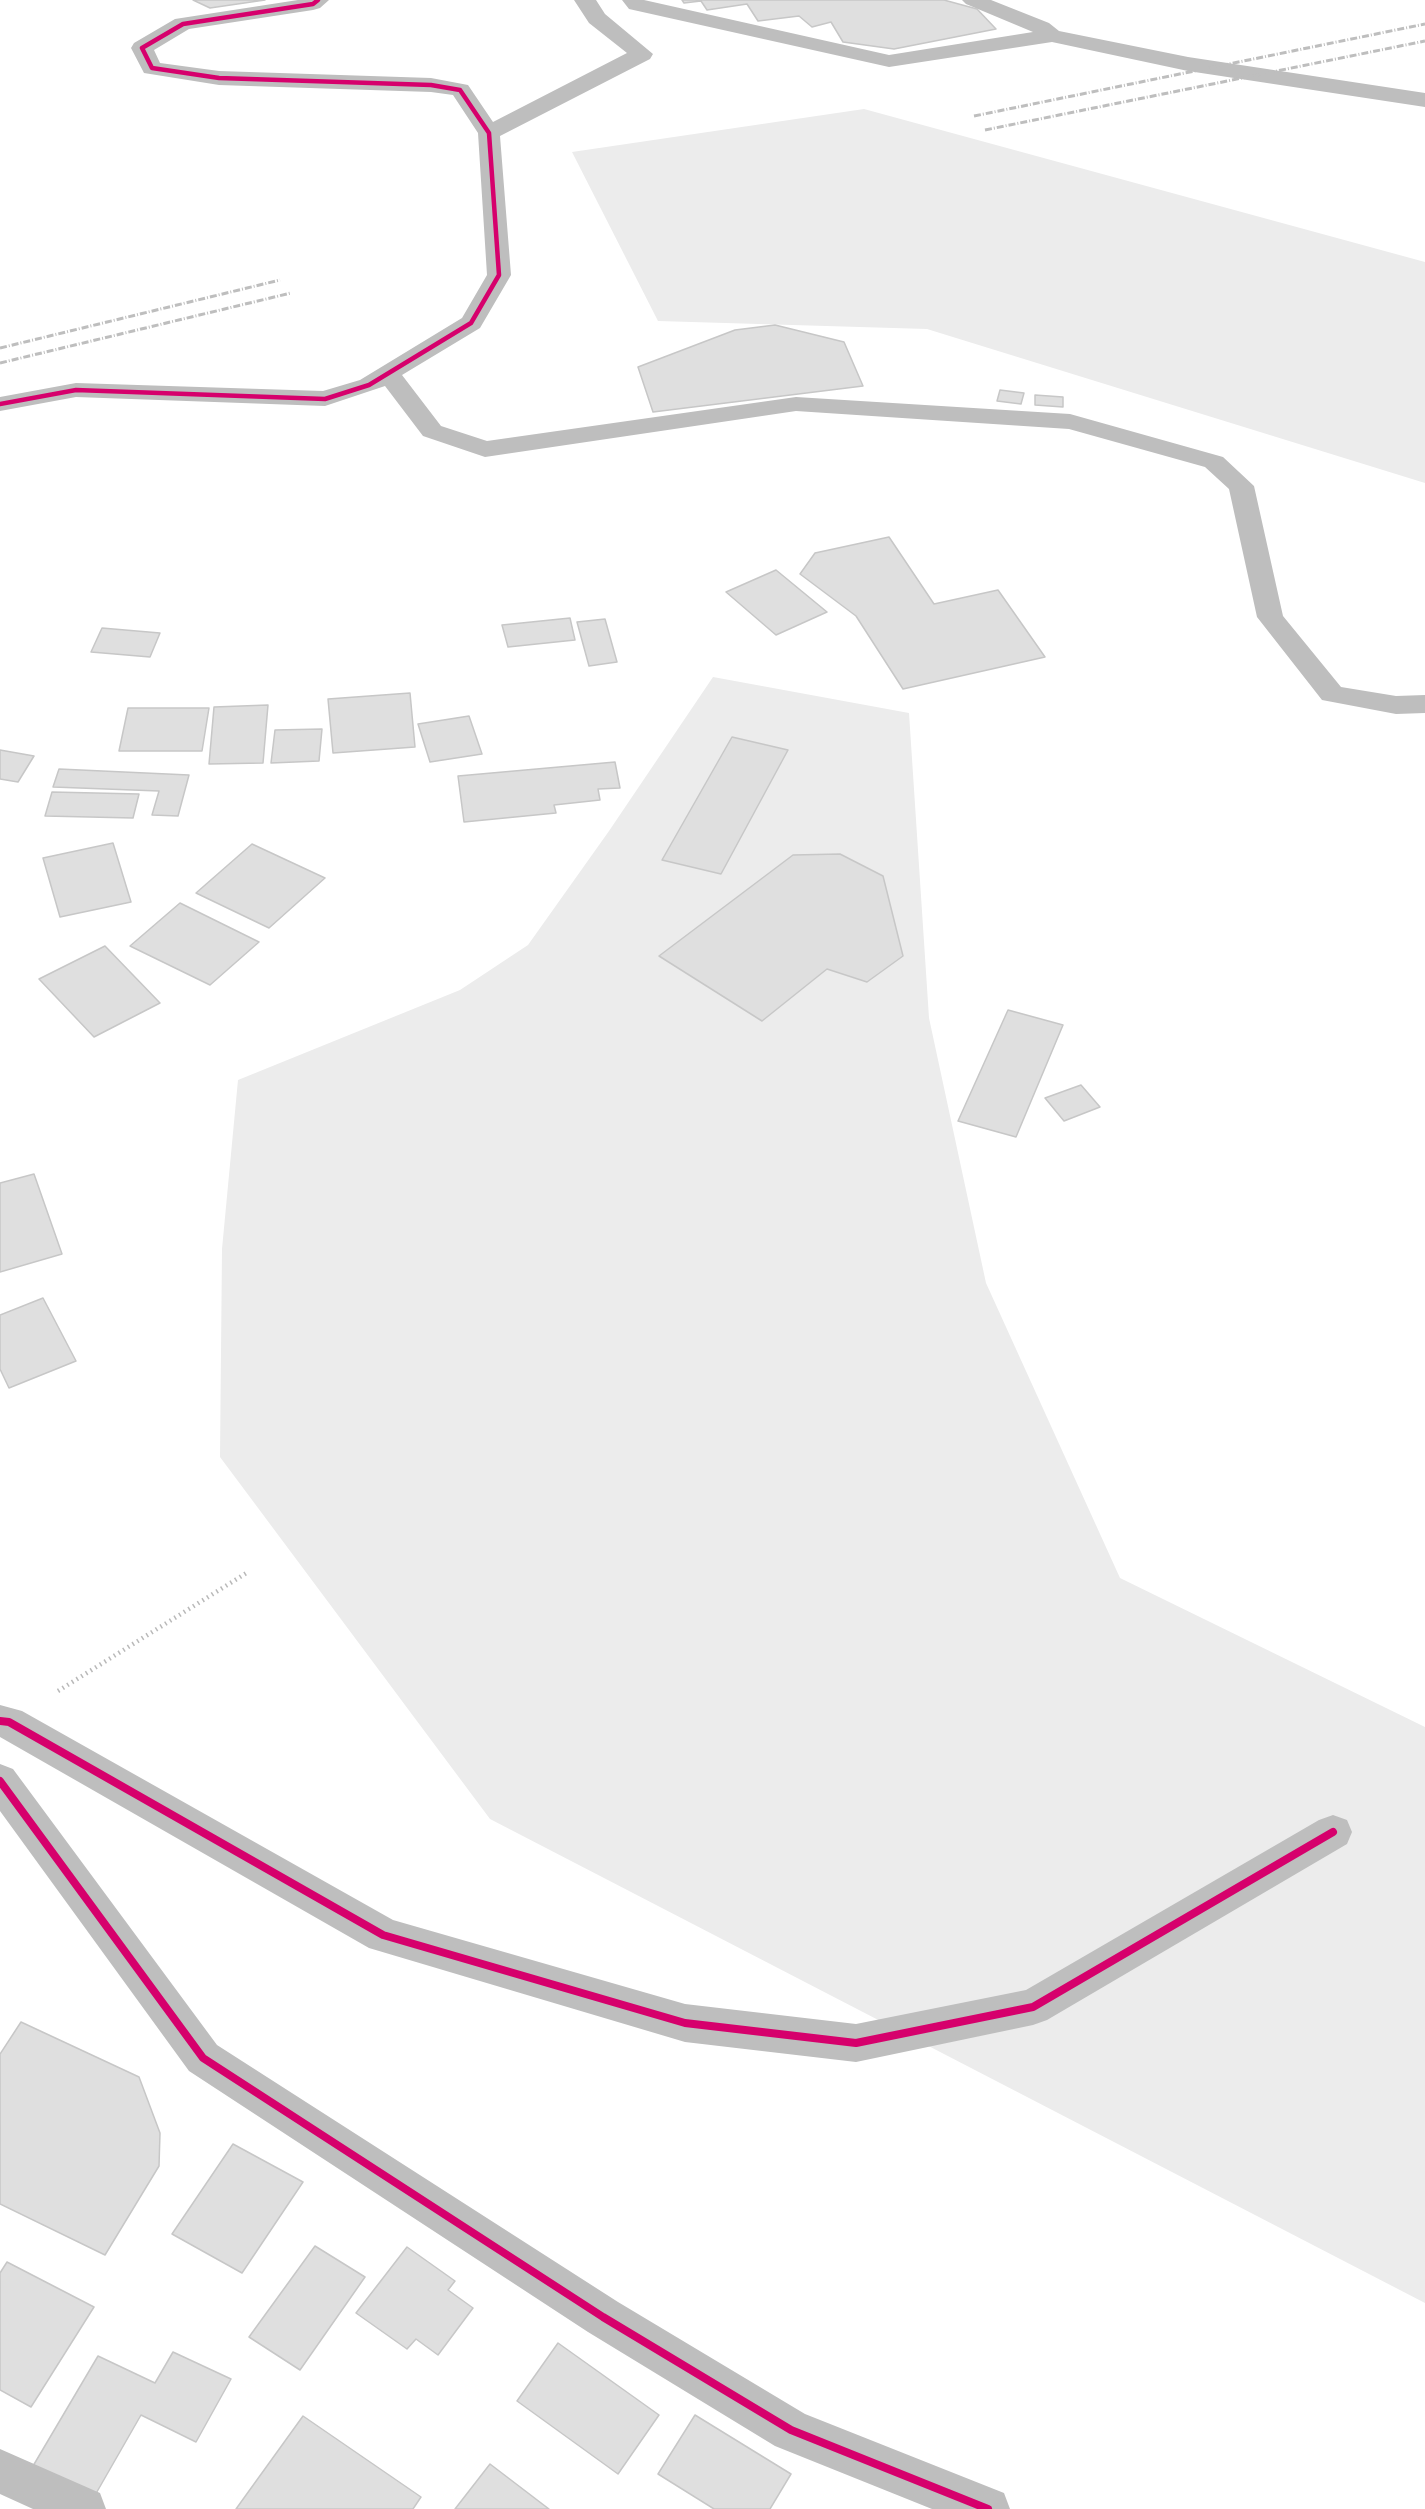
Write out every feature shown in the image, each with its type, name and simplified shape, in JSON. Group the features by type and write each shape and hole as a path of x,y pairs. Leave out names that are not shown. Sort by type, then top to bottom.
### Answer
{"street":[{"path":"0,404 76,390 325,399 369,385 471,323 499,275 489,133 460,90 431,85 219,78 152,68 142,48 183,24 313,4 318,0"},
{"path":"489,133 642,54 597,18 585,0"},
{"path":"633,0 636,5 889,61 1052,36 1188,64 1425,100"},
{"path":"973,0 1041,28 1052,36"},
{"path":"388,374 432,431 484,448 554,440 796,404 1070,422 1214,462 1241,486 1270,617 1332,694 1396,705 1425,704"},
{"path":"4,1721 383,1935 685,2023 856,2043 1033,2007 1333,1832"},
{"path":"0,1781 203,2058 603,2317 791,2430 988,2509"},
{"path":"0,2470 84,2509"}],"path":[{"path":"4,1721 248,1572"}],"shaded area":[{"path":"864,109 1425,262 1425,483 927,329 658,321 572,152"},
{"path":"713,677 909,713 929,1018 986,1283 1120,1578 1425,1727 1425,2303 490,1819 220,1457 222,1249 238,1080 460,990 528,945 609,831"}],"building":[{"path":"193,0 265,0 210,8"},
{"path":"682,0 944,0 977,9 996,29 894,49 843,42 831,22 812,27 799,16 758,21 747,4 707,10 701,1 684,3"},
{"path":"775,325 844,342 863,386 653,412 638,367 735,330"},
{"path":"1000,390 1024,393 1021,404 997,401"},
{"path":"1035,395 1063,397 1063,407 1035,405"},
{"path":"889,537 934,604 998,590 1045,657 903,689 856,616 800,574 815,553"},
{"path":"776,570 827,612 776,635 726,592"},
{"path":"570,618 575,640 508,647 502,625"},
{"path":"605,619 617,662 589,666 577,622"},
{"path":"102,628 160,633 150,657 91,652"},
{"path":"410,693 415,747 333,753 328,699"},
{"path":"268,705 263,763 209,764 214,707"},
{"path":"128,708 209,708 202,751 119,751"},
{"path":"469,716 482,754 430,762 418,724"},
{"path":"322,729 319,761 271,763 275,730"},
{"path":"732,737 788,750 721,874 662,860"},
{"path":"0,750 34,756 18,782 0,779"},
{"path":"615,762 620,788 598,789 600,800 554,805 556,813 464,822 458,776"},
{"path":"59,769 189,775 178,816 152,815 159,791 53,787"},
{"path":"52,792 139,794 133,818 45,816"},
{"path":"113,843 131,902 60,917 43,858"},
{"path":"252,844 325,878 269,928 196,893"},
{"path":"840,854 883,876 903,956 867,982 827,969 762,1021 659,956 793,855"},
{"path":"180,903 259,942 210,985 130,946"},
{"path":"105,946 160,1003 94,1037 39,979"},
{"path":"1008,1010 1063,1025 1016,1137 958,1121"},
{"path":"1081,1085 1100,1107 1064,1121 1045,1098"},
{"path":"34,1174 62,1254 0,1272 0,1183"},
{"path":"43,1298 76,1361 9,1388 0,1369 0,1315"},
{"path":"21,2022 139,2077 160,2133 159,2166 105,2255 0,2204 0,2054"},
{"path":"233,2144 303,2182 242,2273 172,2234"},
{"path":"315,2246 365,2277 300,2370 249,2337"},
{"path":"407,2247 455,2281 448,2290 473,2308 438,2355 416,2339 407,2349 356,2313"},
{"path":"7,2262 94,2307 31,2407 0,2390 0,2273"},
{"path":"558,2343 659,2415 618,2474 517,2401"},
{"path":"173,2352 231,2379 196,2442 141,2415 94,2497 33,2466 98,2356 155,2383"},
{"path":"695,2415 791,2474 770,2509 714,2509 658,2474"},
{"path":"303,2416 421,2497 413,2509 236,2509"},
{"path":"490,2464 549,2509 455,2509"}],"railway":[{"path":"974,116 1425,24"},
{"path":"985,130 1425,41"},
{"path":"0,348 280,280"},
{"path":"0,363 291,293"}],"cycle path":[{"path":"0,404 76,390 325,399 369,385 471,323 499,275 489,133 460,90 431,85 219,78 152,68 142,48 183,24 313,4 318,0"},
{"path":"0,1721 9,1722 383,1935 685,2023 856,2043 1033,2007 1333,1832"},
{"path":"0,1781 203,2058 603,2317 791,2430 988,2509"}]}
